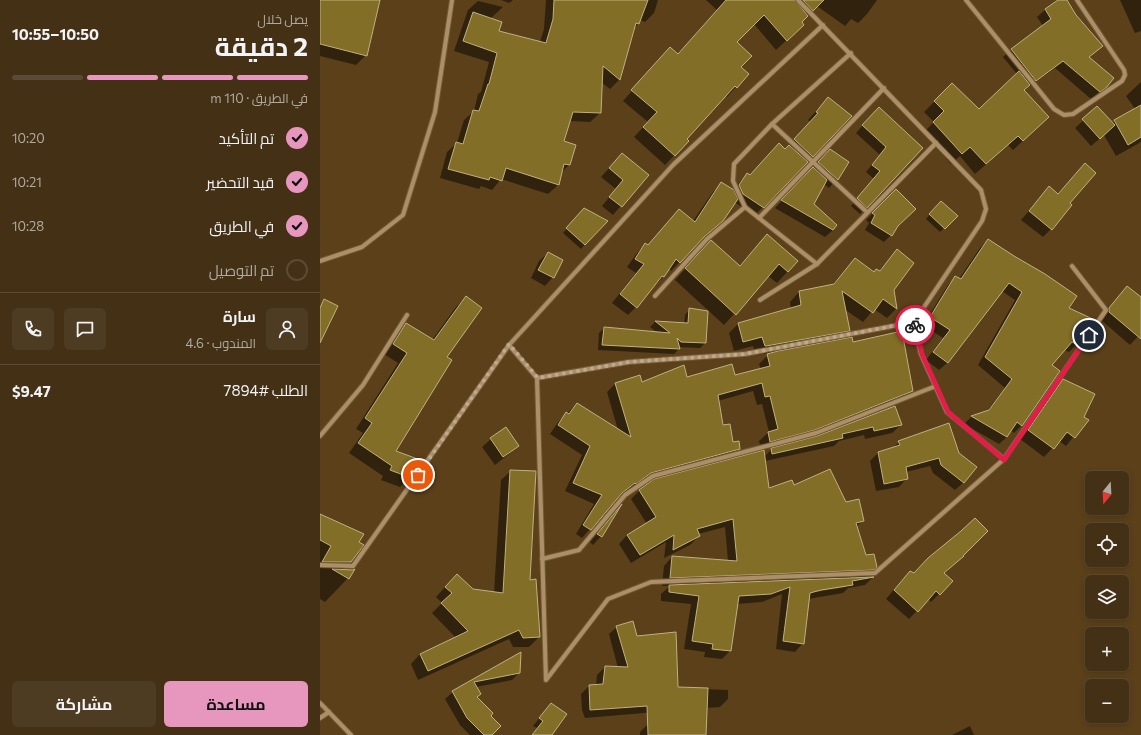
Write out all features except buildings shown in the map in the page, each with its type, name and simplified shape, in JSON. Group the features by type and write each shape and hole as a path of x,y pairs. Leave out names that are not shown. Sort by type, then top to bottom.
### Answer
{"street":[{"path":"320,261 362,247 403,215 435,112 452,0"},
{"path":"538,378 629,362 745,354 914,322 982,221 986,209 981,190 851,53 798,0"},
{"path":"966,0 1054,109 1064,115 1073,114 1122,81 1125,74 1124,70 1077,0"},
{"path":"320,565 353,566 509,344 673,165 823,25"},
{"path":"817,264 745,207 734,181 734,164 772,124 851,53"},
{"path":"759,218 812,161 884,88"},
{"path":"772,124 868,212"},
{"path":"760,300 817,264 936,143"},
{"path":"655,296 707,239 745,207"},
{"path":"509,344 538,378 546,680 608,599 651,582 875,573 1004,460 1106,310 1072,266"},
{"path":"320,436 363,385 407,315"},
{"path":"914,322 922,354 948,412 1004,460"},
{"path":"542,559 579,550 625,495 652,476 816,433 936,386"},
{"path":"320,703 351,735"},
{"path":"320,718 329,712"}],"way so far":[{"path":"418,475 509,344 538,378 629,362 745,354 914,322 915,325"}],"route":[{"path":"915,325 922,354 948,412 1004,460 1089,335"}]}
